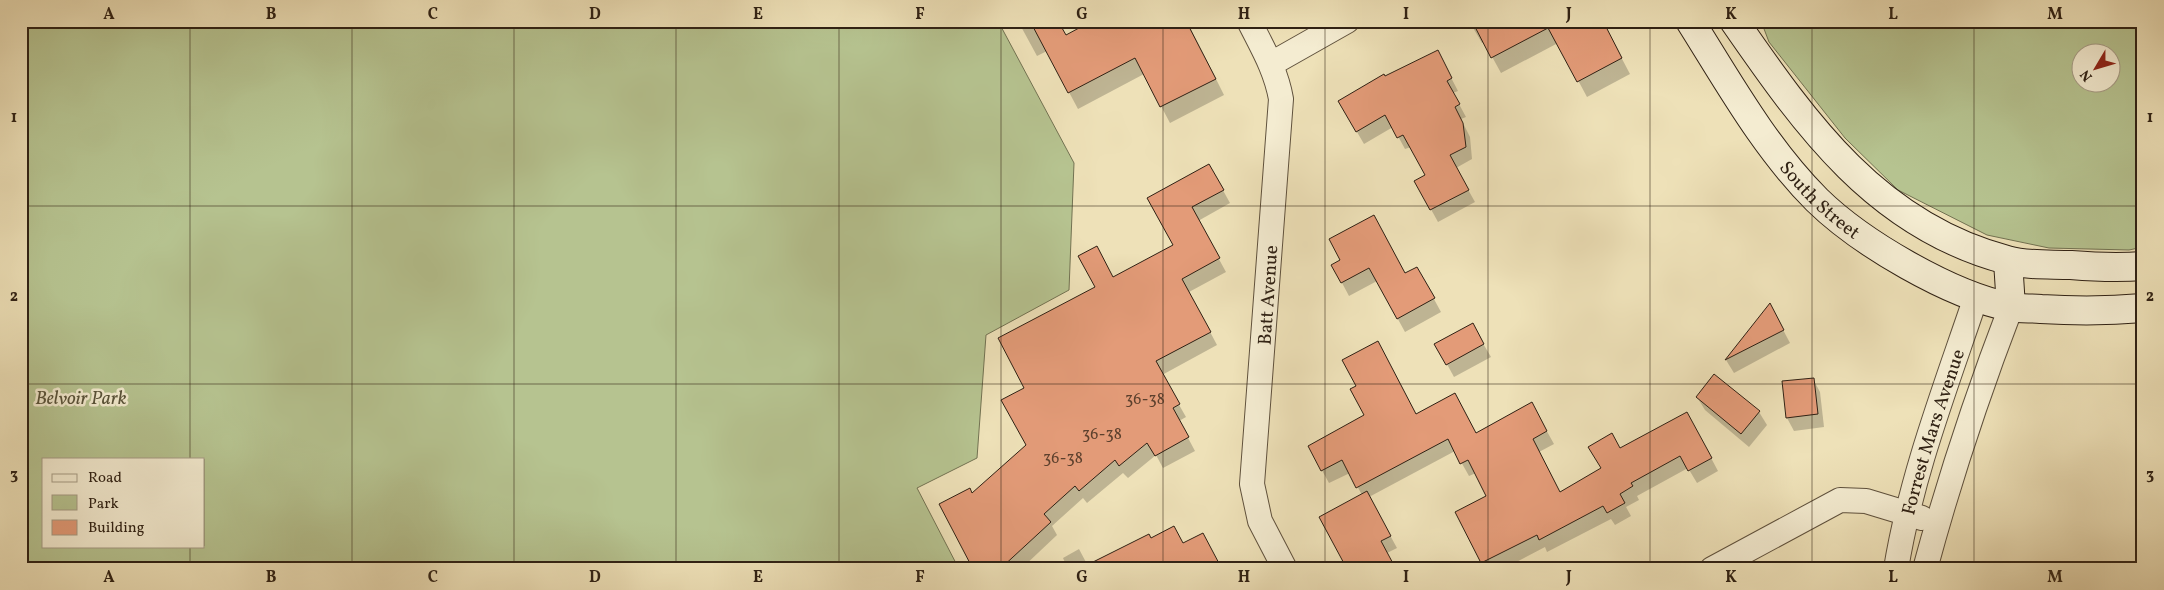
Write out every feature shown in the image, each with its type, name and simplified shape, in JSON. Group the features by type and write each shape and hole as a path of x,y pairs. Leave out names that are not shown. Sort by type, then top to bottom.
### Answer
{"street":[{"name":"Batt Avenue","path":"1249,21 1278,81 1281,99 1252,484 1260,522 1285,569"},
{"path":"1271,64 1347,21"},
{"name":"South Street","path":"1690,21 1756,126 1817,199 1853,230 1926,274 1976,297 2011,307 2055,310 2143,308"},
{"name":"South Street","path":"1734,21 1816,133 1856,176 1888,202 1924,226 1966,247 2008,261 2103,267 2143,266"},
{"path":"1976,297 2008,261"},
{"path":"2008,261 2011,307"},
{"name":"Forrest Mars Avenue","path":"1896,569 1906,513 1976,297"},
{"name":"Forrest Mars Avenue","path":"1925,569 1937,524 1987,369 2011,307"},
{"path":"1712,569 1840,500 1866,501 1937,524"}],"green space":[{"name":"Belvoir Park","path":"21,21 998,21 1074,163 1069,290 986,335 977,458 917,488 959,569 21,569"},
{"path":"1761,21 2143,21 2143,247 2129,250 2049,248 1987,235 1898,190 1845,138 1769,42"}],"building":[{"path":"1030,21 1058,21 1066,35 1092,21 1186,21 1216,79 1160,107 1135,58 1068,93"},
{"path":"1472,21 1603,21 1622,58 1577,82 1548,28 1491,58"},
{"path":"1438,50 1452,78 1447,81 1460,104 1455,107 1463,123 1466,147 1450,155 1469,190 1430,210 1414,181 1425,175 1403,135 1397,138 1385,115 1356,132 1338,101 1384,74 1385,76"},
{"path":"1209,164 1224,190 1192,207 1220,258 1182,279 1211,332 1156,361 1180,404 1173,408 1189,437 1155,456 1147,443 1119,466 1115,460 1079,491 1075,486 1044,514 1051,522 1000,569 973,569 939,504 970,488 972,493 1026,445 1001,400 1024,388 998,338 1095,287 1078,256 1097,246 1113,277 1173,245 1147,198"},
{"path":"1374,215 1405,273 1417,267 1435,298 1397,319 1369,268 1341,283 1331,265 1340,260 1329,239"},
{"path":"1770,303 1784,330 1725,360"},
{"path":"1473,323 1484,344 1446,365 1434,344"},
{"path":"1378,341 1416,414 1455,393 1476,433 1532,402 1547,431 1533,439 1560,492 1601,468 1588,447 1612,433 1620,448 1687,412 1712,458 1688,471 1680,456 1631,483 1633,486 1620,494 1625,503 1607,513 1603,506 1539,540 1537,535 1481,563 1455,512 1486,496 1468,460 1460,464 1448,439 1356,488 1342,460 1321,471 1308,446 1364,415 1350,389 1356,386 1342,360"},
{"path":"1714,374 1760,411 1741,434 1696,397"},
{"path":"1814,378 1818,414 1786,418 1782,381"},
{"path":"1367,491 1391,536 1381,541 1396,569 1347,569 1319,517"},
{"path":"1174,526 1183,543 1203,533 1222,569 1079,569 1149,534 1151,538"}]}
